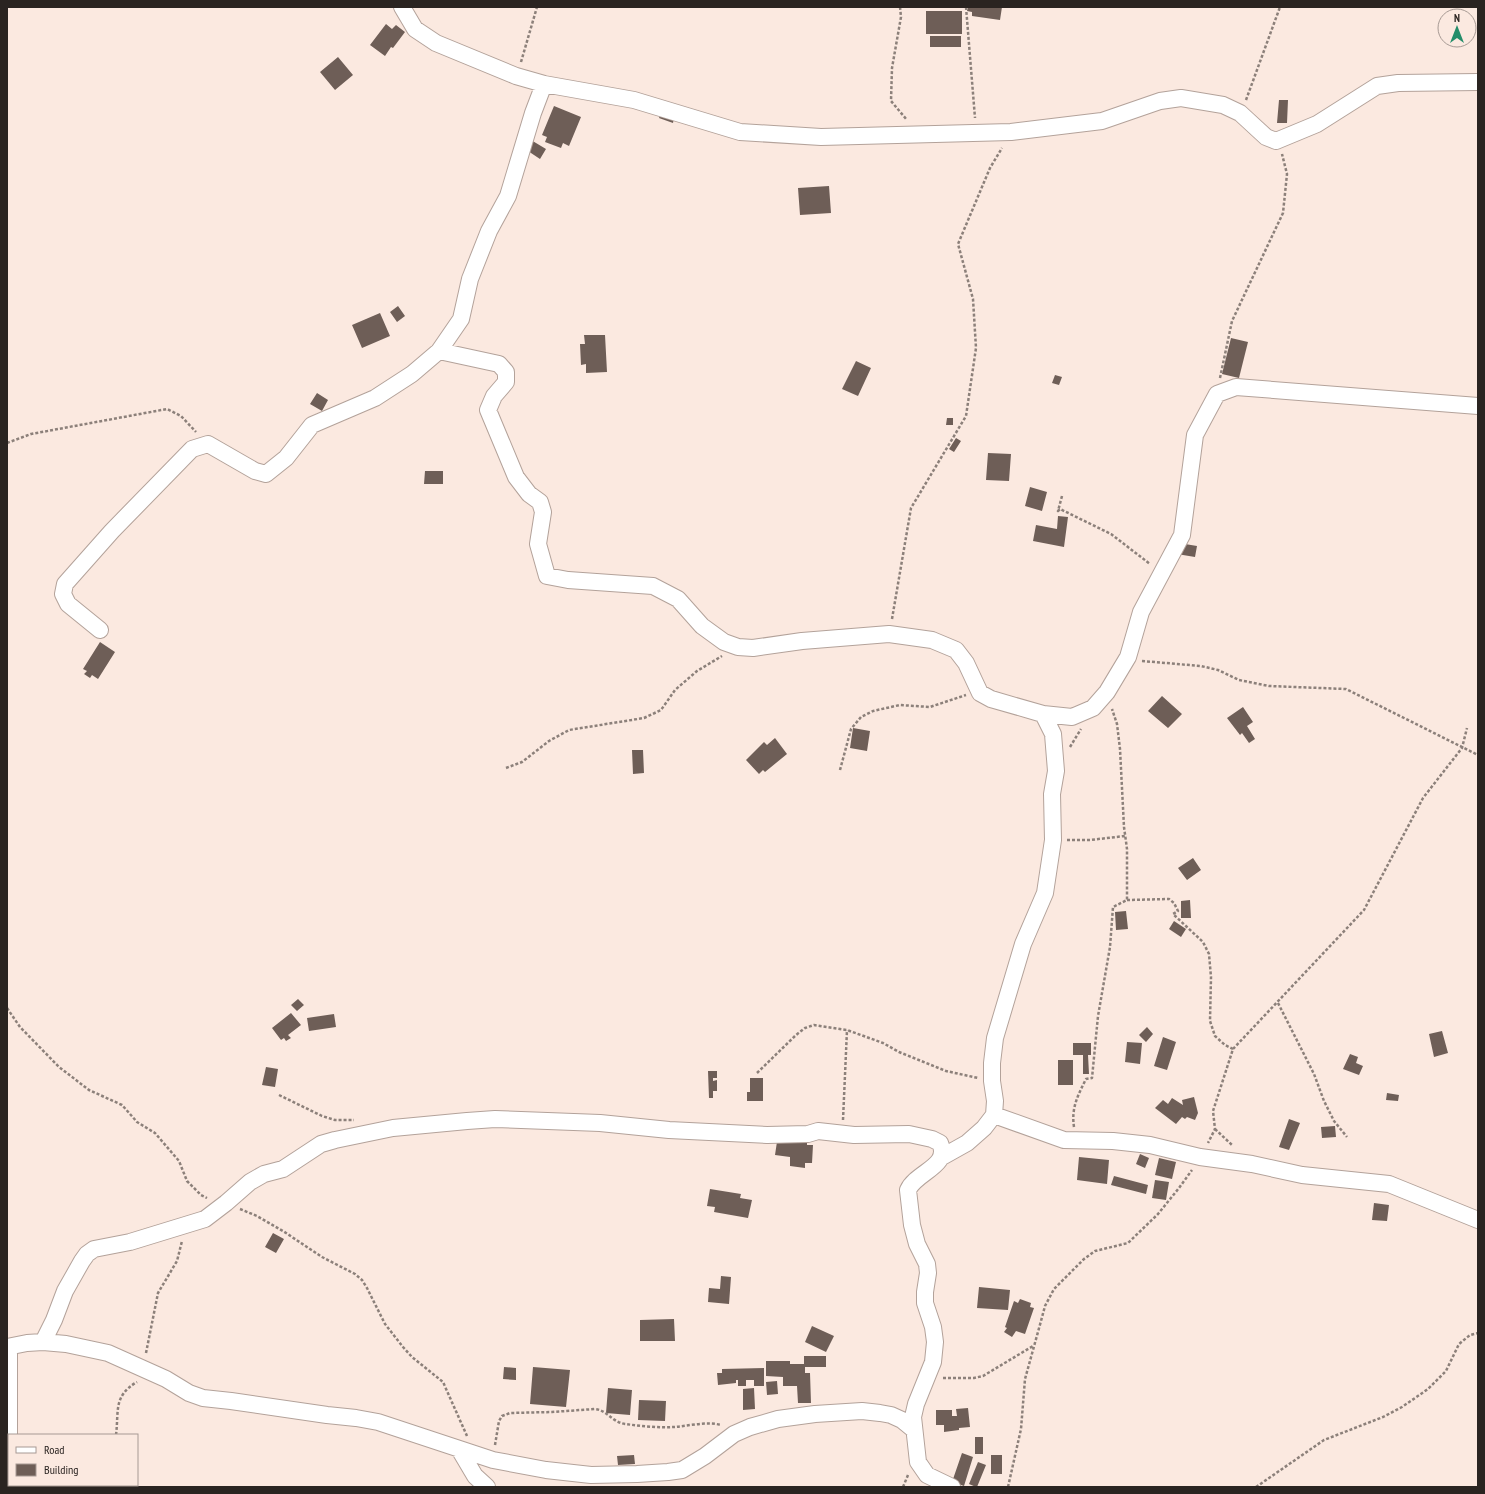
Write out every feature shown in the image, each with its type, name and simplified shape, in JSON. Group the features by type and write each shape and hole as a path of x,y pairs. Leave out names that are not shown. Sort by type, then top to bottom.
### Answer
{"street":[{"path":"402,7 415,29 436,43 516,76 544,84 634,100 740,132 821,137 1011,132 1102,121 1160,101 1181,98 1223,104 1240,113 1266,137 1276,141 1317,124 1377,86 1398,83 1478,82"},
{"path":"100,630 68,604 63,594 65,584 112,531 192,449 208,444 255,471 266,474 286,458 312,425 375,398 412,374 438,351 462,319 470,279 489,231 508,196 533,113 544,84"},
{"path":"438,351 499,364 506,372 506,382 494,396 488,410 516,477 529,494 540,502 543,512 538,544 547,576 568,580 653,586 678,598 702,626 724,642 738,647 753,648 802,641 890,634 932,640 956,650 966,663 980,694 991,700 1043,714 1072,717 1093,708 1107,692 1128,657 1141,612 1182,536 1195,435 1217,394 1236,387 1478,406"},
{"path":"942,1156 967,1144 984,1128 994,1115 995,1101 992,1081 992,1063 995,1038 1023,944 1045,893 1053,840 1052,794 1056,771 1053,734 1043,714"},
{"path":"994,1115 1064,1140 1113,1141 1150,1145 1200,1158 1252,1164 1302,1175 1389,1184 1478,1220"},
{"path":"43,1342 54,1320 65,1291 82,1261 87,1254 94,1249 130,1242 205,1219 250,1182 264,1174 283,1169 322,1144 335,1140 393,1128 467,1120 495,1119 600,1123 669,1130 767,1135 808,1134 818,1131 843,1134 909,1134 940,1142 943,1149 942,1156 938,1162 916,1179 910,1185 908,1190 912,1225 917,1244 927,1264 928,1273 925,1303 933,1327 935,1351 933,1362 916,1404 913,1417 913,1430 918,1462 927,1475 952,1487"},
{"path":"9,1434 8,1347 27,1343 43,1342 66,1344 108,1353 166,1379 189,1393 203,1398 378,1422 493,1460 514,1465 591,1475 668,1472 682,1470 694,1464 734,1434 750,1427 778,1419 815,1414 862,1411 891,1415 902,1420 913,1430"},
{"path":"467,1451 476,1476 487,1487"}],"path":[{"path":"516,76 537,7"},
{"path":"900,7 901,17 892,68 891,101 919,135"},
{"path":"966,7 976,133"},
{"path":"1240,113 1251,88 1280,7"},
{"path":"890,634 911,508 966,416 976,348 973,299 958,244 990,168 1011,132"},
{"path":"1217,394 1232,321 1283,212 1287,174 1282,150 1276,141"},
{"path":"7,443 31,434 167,409 181,416 208,444"},
{"path":"1062,496 1058,511 1060,509 1111,534 1161,573"},
{"path":"506,768 522,762 549,741 569,730 644,718 661,710 675,690 697,671 738,647"},
{"path":"1128,657 1148,662 1201,666 1218,670 1239,680 1269,686 1346,689 1478,755"},
{"path":"1107,692 1117,724 1120,749 1125,836 1128,848 1127,900"},
{"path":"840,770 851,729 862,717 867,714 873,711 900,705 930,707 963,696 980,694"},
{"path":"1056,771 1093,708"},
{"path":"1008,1487 1021,1429 1024,1407 1025,1379 1045,1306 1054,1289 1084,1259 1095,1251 1128,1243 1158,1214 1179,1188 1200,1158 1215,1129 1213,1111 1233,1049 1364,910 1423,798 1462,748 1467,728"},
{"path":"1053,840 1090,840 1125,836"},
{"path":"1077,1141 1073,1122 1073,1108 1077,1096 1086,1079 1092,1078 1098,1016 1110,947 1113,907 1127,900 1169,899 1174,903 1178,911 1173,914 1202,942 1209,954 1211,977 1210,1022 1215,1036 1225,1045 1233,1049"},
{"path":"1278,1003 1314,1074 1324,1101 1334,1121 1347,1137"},
{"path":"7,1008 20,1027 59,1067 89,1090 122,1105 137,1122 155,1133 179,1161 187,1181 200,1195 211,1200 226,1203 257,1216 322,1258 354,1274 362,1280 385,1324 403,1347 412,1357 443,1382 467,1451"},
{"path":"757,1073 805,1028 814,1025 847,1030 946,1072 992,1081"},
{"path":"843,1134 847,1030"},
{"path":"279,1095 322,1116 335,1120 356,1120"},
{"path":"116,1434 118,1407 125,1391 147,1371 158,1294 177,1261 183,1225"},
{"path":"1256,1487 1324,1440 1383,1417 1428,1389 1446,1372 1459,1344 1470,1335 1478,1333"},
{"path":"926,1378 974,1378 983,1376 1033,1346"},
{"path":"493,1460 499,1421 502,1416 510,1413 595,1409 600,1410 616,1422 623,1424 648,1427 672,1427 717,1424 726,1427 734,1434"}],"building":[{"path":"968,7 1002,7 1000,20 972,16 972,12 967,11"},
{"path":"926,11 962,11 962,34 926,34"},
{"path":"386,24 392,29 396,25 405,32 385,56 370,45"},
{"path":"930,36 961,36 961,47 930,47"},
{"path":"338,57 353,75 335,90 320,72"},
{"path":"1279,100 1288,100 1287,123 1277,123"},
{"path":"554,106 581,117 569,146 563,143 561,148 545,142 547,137 542,135"},
{"path":"661,113 674,118 673,123 659,118"},
{"path":"531,140 546,149 540,159 525,149"},
{"path":"829,186 831,213 800,215 798,188"},
{"path":"398,306 405,316 397,322 390,312"},
{"path":"380,313 390,336 362,348 352,325"},
{"path":"584,335 605,335 607,372 586,373 586,364 581,365 580,344 585,344"},
{"path":"1231,338 1248,342 1239,378 1222,374"},
{"path":"856,361 871,368 858,396 842,389"},
{"path":"1055,375 1062,377 1059,385 1052,383"},
{"path":"317,393 328,400 322,411 310,404"},
{"path":"947,418 953,418 953,425 946,425"},
{"path":"956,438 961,441 954,452 949,449"},
{"path":"988,453 1011,454 1009,481 986,480"},
{"path":"425,471 443,471 443,484 424,484"},
{"path":"1030,487 1047,492 1042,511 1025,506"},
{"path":"1058,516 1068,517 1064,547 1033,541 1036,525 1057,529"},
{"path":"1179,543 1197,546 1195,557 1177,554"},
{"path":"100,642 115,652 98,679 92,675 90,678 84,674 87,671 83,669"},
{"path":"1162,696 1182,714 1168,728 1148,711"},
{"path":"1243,707 1253,722 1247,726 1255,739 1249,743 1242,733 1240,735 1227,718"},
{"path":"853,728 870,731 867,751 850,748"},
{"path":"775,738 787,754 765,772 763,770 759,774 746,760 764,742 767,745"},
{"path":"632,750 643,750 644,773 633,774"},
{"path":"1193,858 1201,870 1187,880 1178,868"},
{"path":"1190,900 1191,918 1181,918 1181,901"},
{"path":"1126,911 1128,929 1116,930 1115,912"},
{"path":"1174,921 1186,929 1181,937 1169,929"},
{"path":"298,999 304,1005 297,1011 291,1005"},
{"path":"291,1013 301,1025 288,1035 291,1038 286,1041 284,1038 281,1040 272,1028"},
{"path":"334,1014 336,1027 309,1031 307,1018"},
{"path":"1147,1027 1153,1034 1146,1042 1139,1035"},
{"path":"1442,1031 1448,1053 1434,1057 1429,1034"},
{"path":"1163,1037 1176,1042 1167,1070 1154,1066"},
{"path":"1127,1042 1142,1043 1140,1064 1125,1062"},
{"path":"1073,1043 1091,1043 1091,1055 1088,1055 1089,1074 1083,1074 1083,1055 1073,1055"},
{"path":"1350,1054 1358,1057 1356,1063 1363,1066 1359,1075 1343,1069"},
{"path":"1058,1060 1073,1060 1073,1085 1058,1085"},
{"path":"266,1067 278,1069 275,1087 262,1085"},
{"path":"708,1071 717,1071 717,1078 713,1078 713,1081 717,1080 717,1091 713,1091 713,1098 709,1098"},
{"path":"750,1078 763,1078 763,1101 747,1101 747,1092 750,1092"},
{"path":"1387,1093 1399,1095 1398,1101 1386,1100"},
{"path":"1194,1097 1198,1113 1195,1120 1187,1117 1185,1119 1182,1117 1176,1124 1155,1108 1163,1100 1168,1104 1172,1098 1183,1105 1182,1100"},
{"path":"1289,1119 1300,1123 1289,1150 1279,1147"},
{"path":"1335,1126 1336,1137 1322,1138 1321,1127"},
{"path":"778,1135 807,1139 807,1145 813,1145 812,1163 805,1163 805,1168 790,1166 790,1157 775,1155"},
{"path":"1140,1154 1149,1158 1145,1168 1136,1164"},
{"path":"1079,1157 1109,1160 1107,1184 1077,1180"},
{"path":"1159,1158 1176,1162 1172,1179 1155,1175"},
{"path":"1114,1176 1148,1185 1146,1194 1111,1185"},
{"path":"1155,1180 1169,1182 1166,1200 1152,1198"},
{"path":"710,1189 741,1194 740,1198 752,1200 748,1218 714,1212 715,1207 707,1206"},
{"path":"1374,1203 1389,1205 1387,1221 1372,1220"},
{"path":"273,1233 284,1239 276,1253 265,1247"},
{"path":"721,1276 731,1277 729,1304 708,1302 709,1288 720,1289"},
{"path":"979,1287 1010,1290 1008,1310 977,1308"},
{"path":"1020,1299 1031,1303 1030,1307 1034,1308 1025,1334 1016,1331 1012,1337 1004,1332 1007,1328 1005,1327 1014,1301 1018,1303"},
{"path":"674,1319 675,1341 640,1341 640,1320"},
{"path":"812,1326 834,1336 826,1352 805,1342"},
{"path":"804,1356 826,1356 826,1367 805,1367 805,1373 810,1373 811,1403 798,1403 797,1386 783,1386 783,1377 766,1376 766,1361 790,1361 790,1364 804,1364"},
{"path":"504,1367 516,1368 516,1380 503,1379"},
{"path":"533,1367 570,1370 566,1407 530,1404"},
{"path":"764,1368 764,1386 754,1386 754,1380 746,1380 746,1386 738,1386 738,1380 736,1380 736,1383 718,1385 717,1373 722,1373 722,1369"},
{"path":"777,1381 778,1394 767,1395 766,1382"},
{"path":"608,1388 632,1390 630,1415 606,1413"},
{"path":"754,1388 755,1409 743,1410 743,1389"},
{"path":"639,1400 666,1401 665,1421 638,1420"},
{"path":"968,1408 970,1427 944,1432 944,1425 936,1425 936,1410 952,1410 952,1416 957,1416 956,1409"},
{"path":"975,1437 983,1437 983,1454 975,1454"},
{"path":"962,1453 973,1457 964,1486 952,1482"},
{"path":"634,1455 635,1464 618,1465 617,1456"},
{"path":"991,1455 1002,1455 1002,1474 991,1474"},
{"path":"978,1462 986,1465 976,1487 969,1484"},
{"path":"60,1486 72,1486 72,1487"}]}
